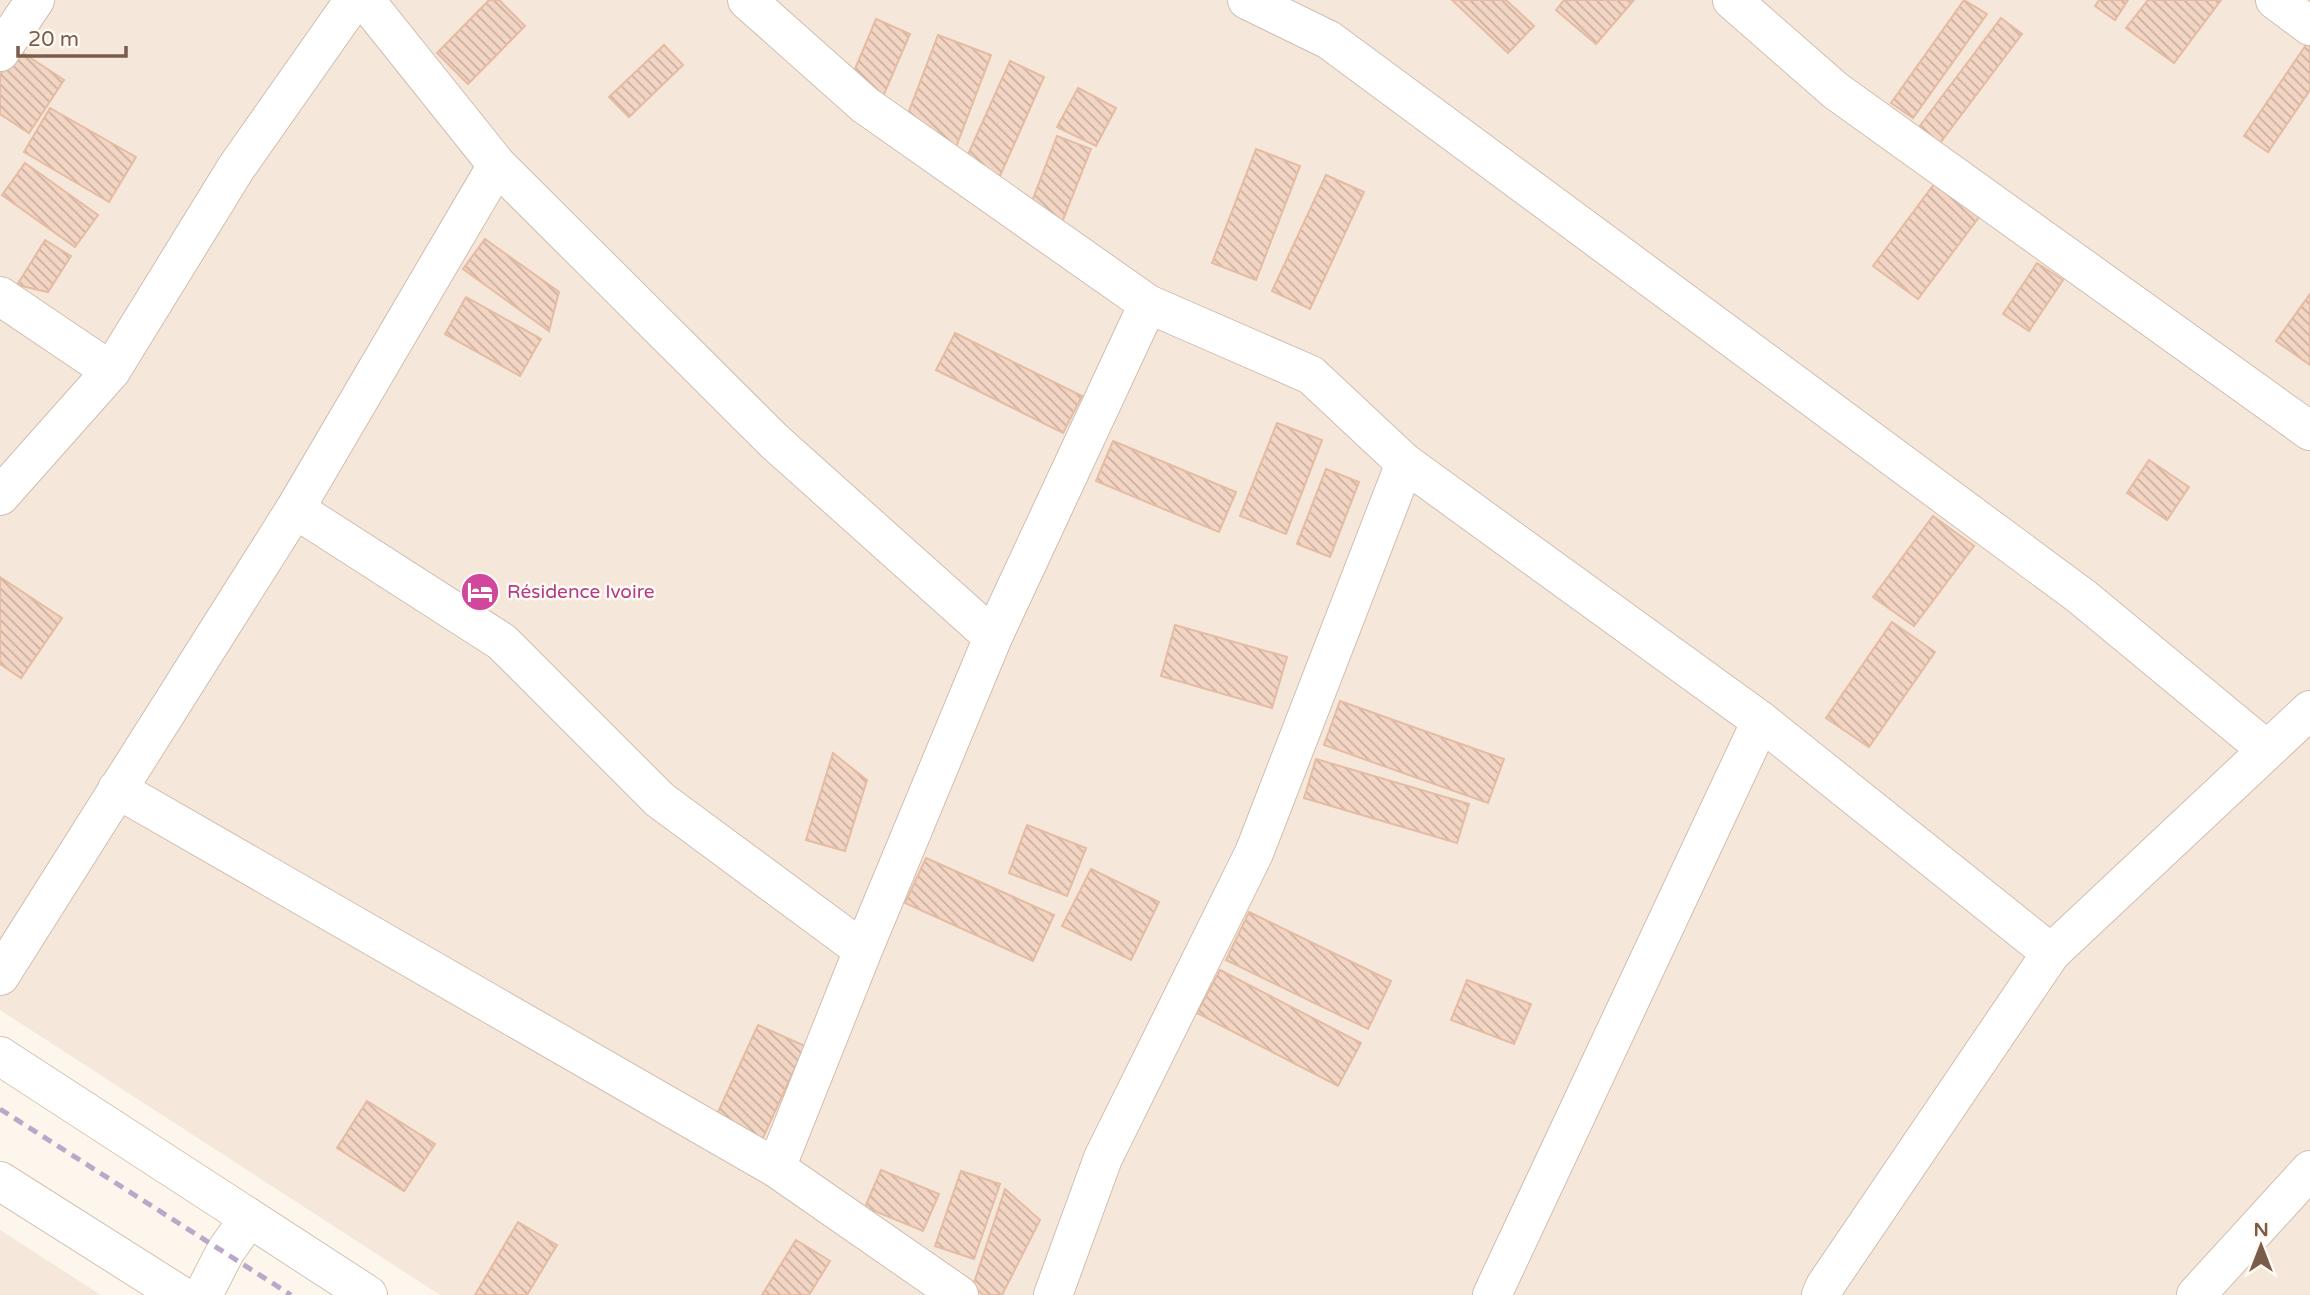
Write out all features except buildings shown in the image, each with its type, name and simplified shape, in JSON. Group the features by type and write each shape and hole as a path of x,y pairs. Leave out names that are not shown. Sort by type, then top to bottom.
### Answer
{"street":[{"path":"0,52 35,0"},
{"path":"0,496 111,371 236,168 354,0"},
{"path":"365,0 497,165 775,442 993,638"},
{"path":"747,0 865,105 1148,304 1311,375 1405,463 1761,721 2051,953"},
{"path":"1247,0 1329,40 2081,596 2267,750"},
{"path":"1732,0 1836,91 2310,431"},
{"path":"2275,0 2310,26"},
{"path":"0,976 295,509 497,165"},
{"path":"0,296 111,371"},
{"path":"776,1168 993,638 1148,304"},
{"path":"1053,1295 1103,1158 1254,853 1405,463"},
{"path":"295,509 502,642 660,800 863,950"},
{"path":"1821,1295 2051,953 2310,710"},
{"path":"1492,1295 1761,721"},
{"path":"117,789 776,1168 960,1295"},
{"path":"0,1056 368,1295"},
{"path":"2196,1295 2310,1170"},
{"path":"0,1181 180,1295"},
{"path":"203,1295 225,1252 249,1218"}],"shaded area":[{"path":"0,0 2310,0 2310,1295 440,1295 0,1010"},
{"path":"0,1230 101,1295 0,1295"}],"railway":[{"path":"0,1109 291,1295"}],"place":[{"name":"Résidence Ivoire","path":"480,592"}]}
